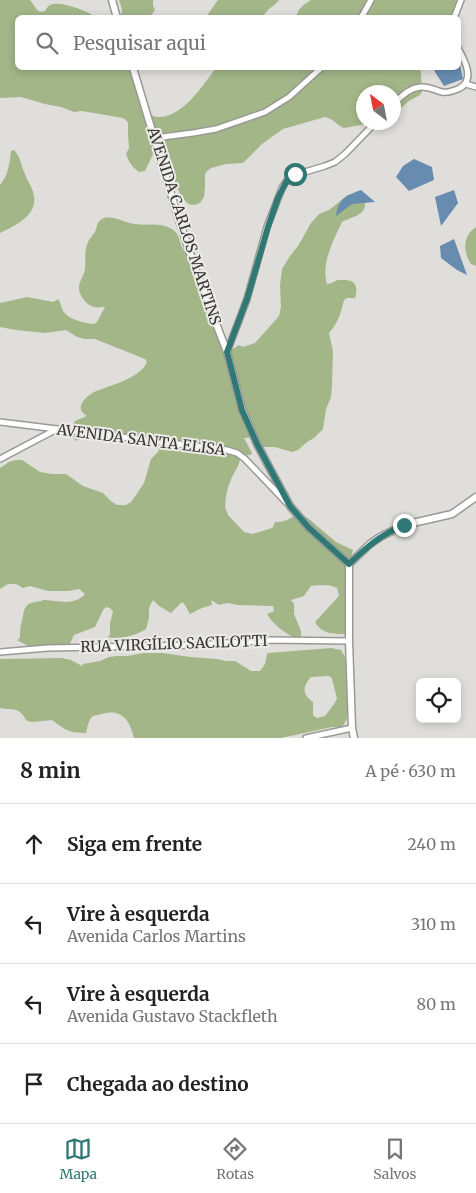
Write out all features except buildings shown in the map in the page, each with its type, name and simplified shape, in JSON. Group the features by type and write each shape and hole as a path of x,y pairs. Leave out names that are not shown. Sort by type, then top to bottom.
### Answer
{"street":[{"path":"112,0 116,15"},
{"path":"363,15 371,0"},
{"path":"455,15 461,0"},
{"path":"461,55 468,70 466,84"},
{"name":"AVENIDA CARLOS MARTINS","path":"134,70 178,218 227,352 242,410 258,446 290,506 309,528 349,564"},
{"path":"155,138 193,134 216,129 265,112 289,97 319,70"},
{"path":"401,98 414,88 428,87 445,92 466,84 476,87"},
{"path":"227,352 247,299 268,227 282,188 295,174 335,162 368,130"},
{"name":"AVENIDA SANTA ELISA","path":"0,422 232,451 241,455 290,506"},
{"path":"0,459 57,429"},
{"path":"354,738 349,642 349,564 380,537 404,525 452,514 476,497"},
{"name":"RUA VIRGÍLIO SACILOTTI","path":"0,652 48,648 197,645 270,640 349,642"},
{"path":"306,738 352,728"}],"green space":[{"path":"0,0 30,0 38,11 41,12 45,11 50,5 67,5 92,15 15,15 15,70 134,70 141,106 146,113 153,116 168,116 176,112 192,99 215,70 420,70 422,92 401,108 401,85 356,85 356,126 344,128 325,117 283,129 262,144 243,163 226,164 207,171 205,174 204,197 200,203 195,205 189,204 180,193 174,180 167,151 157,138 153,136 151,138 153,154 145,171 139,172 126,154 129,148 128,122 123,118 82,111 74,112 21,97 0,98"},
{"path":"119,0 153,0 155,10 151,15 120,15"},
{"path":"218,0 279,0 264,15 207,15"},
{"path":"311,0 457,0 453,15 297,15 301,7"},
{"path":"14,150 20,159 32,190 33,207 26,218 0,233 0,185 7,173 11,151"},
{"path":"348,195 363,197 365,207 360,214 342,222 329,252 326,276 327,284 338,280 352,282 356,286 356,292 355,298 344,300 339,318 329,333 333,351 332,385 323,429 298,450 292,452 275,447 262,447 252,437 244,438 252,453 251,455 241,457 228,487 225,507 228,515 244,532 252,534 272,528 275,522 285,521 300,514 309,519 336,542 353,550 346,636 345,634 324,631 315,622 339,595 337,588 321,585 311,586 304,596 291,600 294,604 294,614 301,631 301,640 282,630 270,619 267,614 274,611 273,606 228,603 219,605 211,600 212,605 190,614 182,602 171,613 153,600 149,608 146,629 122,638 107,637 110,635 110,623 113,612 110,608 106,607 95,627 74,635 69,646 39,649 30,647 17,640 20,638 20,627 26,606 42,600 70,602 85,594 79,589 48,591 30,586 23,588 16,584 8,584 0,589 0,468 9,462 22,460 40,472 66,474 83,486 103,493 117,505 126,505 131,502 144,483 151,459 159,451 151,443 133,443 101,437 90,439 84,437 76,441 71,427 75,421 87,416 81,410 81,407 87,397 94,392 132,377 144,368 147,362 145,359 95,339 77,337 66,330 45,333 0,327 0,303 27,297 53,302 58,299 63,311 69,317 81,322 94,324 105,307 91,306 85,302 81,296 79,286 85,270 86,248 99,221 106,218 115,218 132,224 162,225 170,228 177,234 184,250 187,252 191,249 193,273 224,351 228,352 239,345 243,347 255,343 279,316 282,269 311,223 319,214 329,210"},
{"path":"476,227 476,266 471,264 468,259 465,244 468,235"},
{"path":"331,648 341,650 345,657 347,668 349,704 347,719 342,727 332,727 281,738 134,738 127,721 119,714 109,713 93,716 89,721 86,733 80,733 68,730 52,720 27,721 18,711 0,708 0,659 61,658 71,660 82,666 83,664 100,661 109,657 163,653 235,661 251,671 260,671 265,664 268,653","holes":["311,677 331,677 337,699 325,716 317,718 313,715 313,702 304,690 306,684"]}],"water":[{"path":"434,70 461,70 463,79 444,86"},
{"path":"414,159 432,167 434,180 409,191 396,177 403,166"},
{"path":"361,190 375,202 352,204 336,216 341,201"},
{"path":"454,190 458,203 441,226 435,197"},
{"path":"454,239 467,275 441,258 440,246"}],"route":[{"path":"295,174 286,182 278,198 247,299 227,352 242,410 258,446 290,506 309,528 349,564 370,544 404,525"}]}
